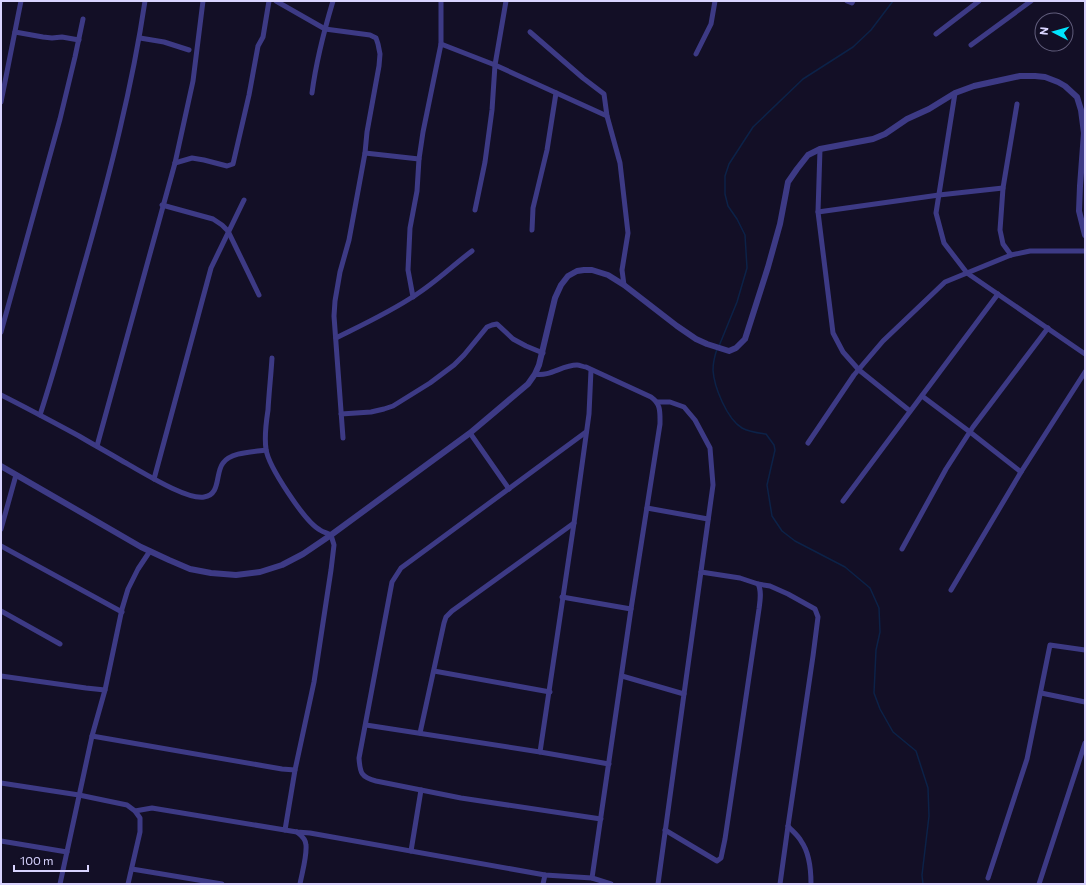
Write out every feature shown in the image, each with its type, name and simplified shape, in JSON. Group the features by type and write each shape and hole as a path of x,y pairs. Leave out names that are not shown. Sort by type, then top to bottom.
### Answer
{"street":[{"path":"1,102 20,1"},
{"path":"40,414 103,198 123,118 140,38 145,1"},
{"path":"97,446 162,205 175,163 193,81 202,1"},
{"path":"175,163 192,158 227,166 233,164 249,96 258,46 263,37 269,1"},
{"path":"276,1 325,29 370,35 376,38 380,54 365,153 349,240 340,272 335,301 334,316 343,438"},
{"path":"312,93 314,77 333,1"},
{"path":"413,297 408,270 410,228 417,191 419,159 423,132 441,44 441,1"},
{"path":"475,210 485,162 492,110 494,65 506,1"},
{"path":"696,54 711,24 715,1"},
{"path":"847,1 852,3 853,1"},
{"path":"936,34 979,1"},
{"path":"971,45 1031,1"},
{"path":"1,332 60,119 83,19"},
{"path":"15,32 43,37 62,37 79,40"},
{"path":"530,32 583,78 604,94 607,116 620,163 628,232 622,270 624,285"},
{"path":"140,38 164,42 189,50"},
{"path":"441,44 494,65 607,116"},
{"path":"1,466 150,551 190,569 211,573 236,575 260,572 282,565 303,554 331,535 470,433 528,384 539,365 556,298 561,285 568,276 577,271 584,270 592,270 608,275 624,285 696,339 707,344 729,350 736,348 745,338 768,267 780,224 788,182 808,155 820,149 873,139 885,134 907,119 929,109 955,93 974,86 1020,76 1045,77 1065,86 1077,97 1081,110 1084,133 1079,211 1085,235"},
{"path":"532,230 533,208 547,150 556,93"},
{"path":"955,93 936,213 944,243 967,273 1085,354"},
{"path":"1011,255 1003,244 1000,230 1002,188 1018,104"},
{"path":"820,149 818,212 833,333 842,352 858,370 910,411"},
{"path":"365,153 419,159"},
{"path":"818,212 1002,188"},
{"path":"154,479 205,285 211,268 244,200"},
{"path":"162,205 213,219 222,225 228,232 259,295"},
{"path":"336,338 413,297 472,251"},
{"path":"808,443 858,370 883,341 946,282 1011,255 1030,251 1085,251"},
{"path":"843,501 998,294"},
{"path":"341,414 371,412 393,406 430,383 454,365 487,327 492,325 497,324 513,339 542,353"},
{"path":"902,549 946,469 970,432 1048,328"},
{"path":"272,358 265,437 268,458 283,485 298,507 313,525 331,535 334,544 314,682 295,770 285,830"},
{"path":"535,374 548,374 570,366 578,365 651,397 657,402 660,414 660,424 592,878"},
{"path":"540,752 550,692 562,597 589,414 591,370"},
{"path":"951,590 1021,472 1085,372"},
{"path":"1,396 40,414 154,479 178,491 202,498 211,496 215,490 223,463 230,457 240,453 266,450"},
{"path":"922,396 1021,472"},
{"path":"657,402 670,402 684,407 696,420 710,448 713,485 658,884"},
{"path":"586,432 401,568 395,576 392,582 359,758 360,771 366,778 376,782 461,798 601,819"},
{"path":"470,433 509,489"},
{"path":"1,529 16,475"},
{"path":"647,508 708,519"},
{"path":"420,733 446,617 574,523"},
{"path":"1,546 122,612"},
{"path":"60,884 92,736 106,690 128,589 138,569 150,551"},
{"path":"701,572 740,578 770,586 815,609 818,617 780,884"},
{"path":"665,830 717,861 721,858 759,609 760,592 758,584"},
{"path":"562,597 631,610"},
{"path":"1,611 60,644"},
{"path":"988,878 1028,759 1050,645 1085,650"},
{"path":"434,671 550,692"},
{"path":"1,676 106,690"},
{"path":"622,676 684,694"},
{"path":"1041,693 1085,702"},
{"path":"366,725 609,764"},
{"path":"92,736 295,770"},
{"path":"1039,884 1085,743"},
{"path":"1,783 79,795 127,805 135,811 140,818 140,832 128,884"},
{"path":"411,851 421,790"},
{"path":"135,811 152,808 310,833 545,875 592,878 611,884"},
{"path":"788,826 801,840 807,850 811,884"},
{"path":"297,832 302,835 306,844 300,884"},
{"path":"1,841 67,852"},
{"path":"132,869 188,881 222,884"},
{"path":"543,884 545,875"}],"waterway":[{"path":"719,346 737,302 747,268 745,235 728,206 725,194 725,176 729,164 753,127 803,79 853,47 871,30 893,1"},
{"path":"717,349 713,365 714,377 726,410 736,424 742,428 766,434 774,445 775,450 767,485 772,516 782,531 795,541 845,567 870,588 879,608 880,632 876,650 874,693 880,709 893,732 916,751 928,788 929,816 922,875 923,884"}]}
